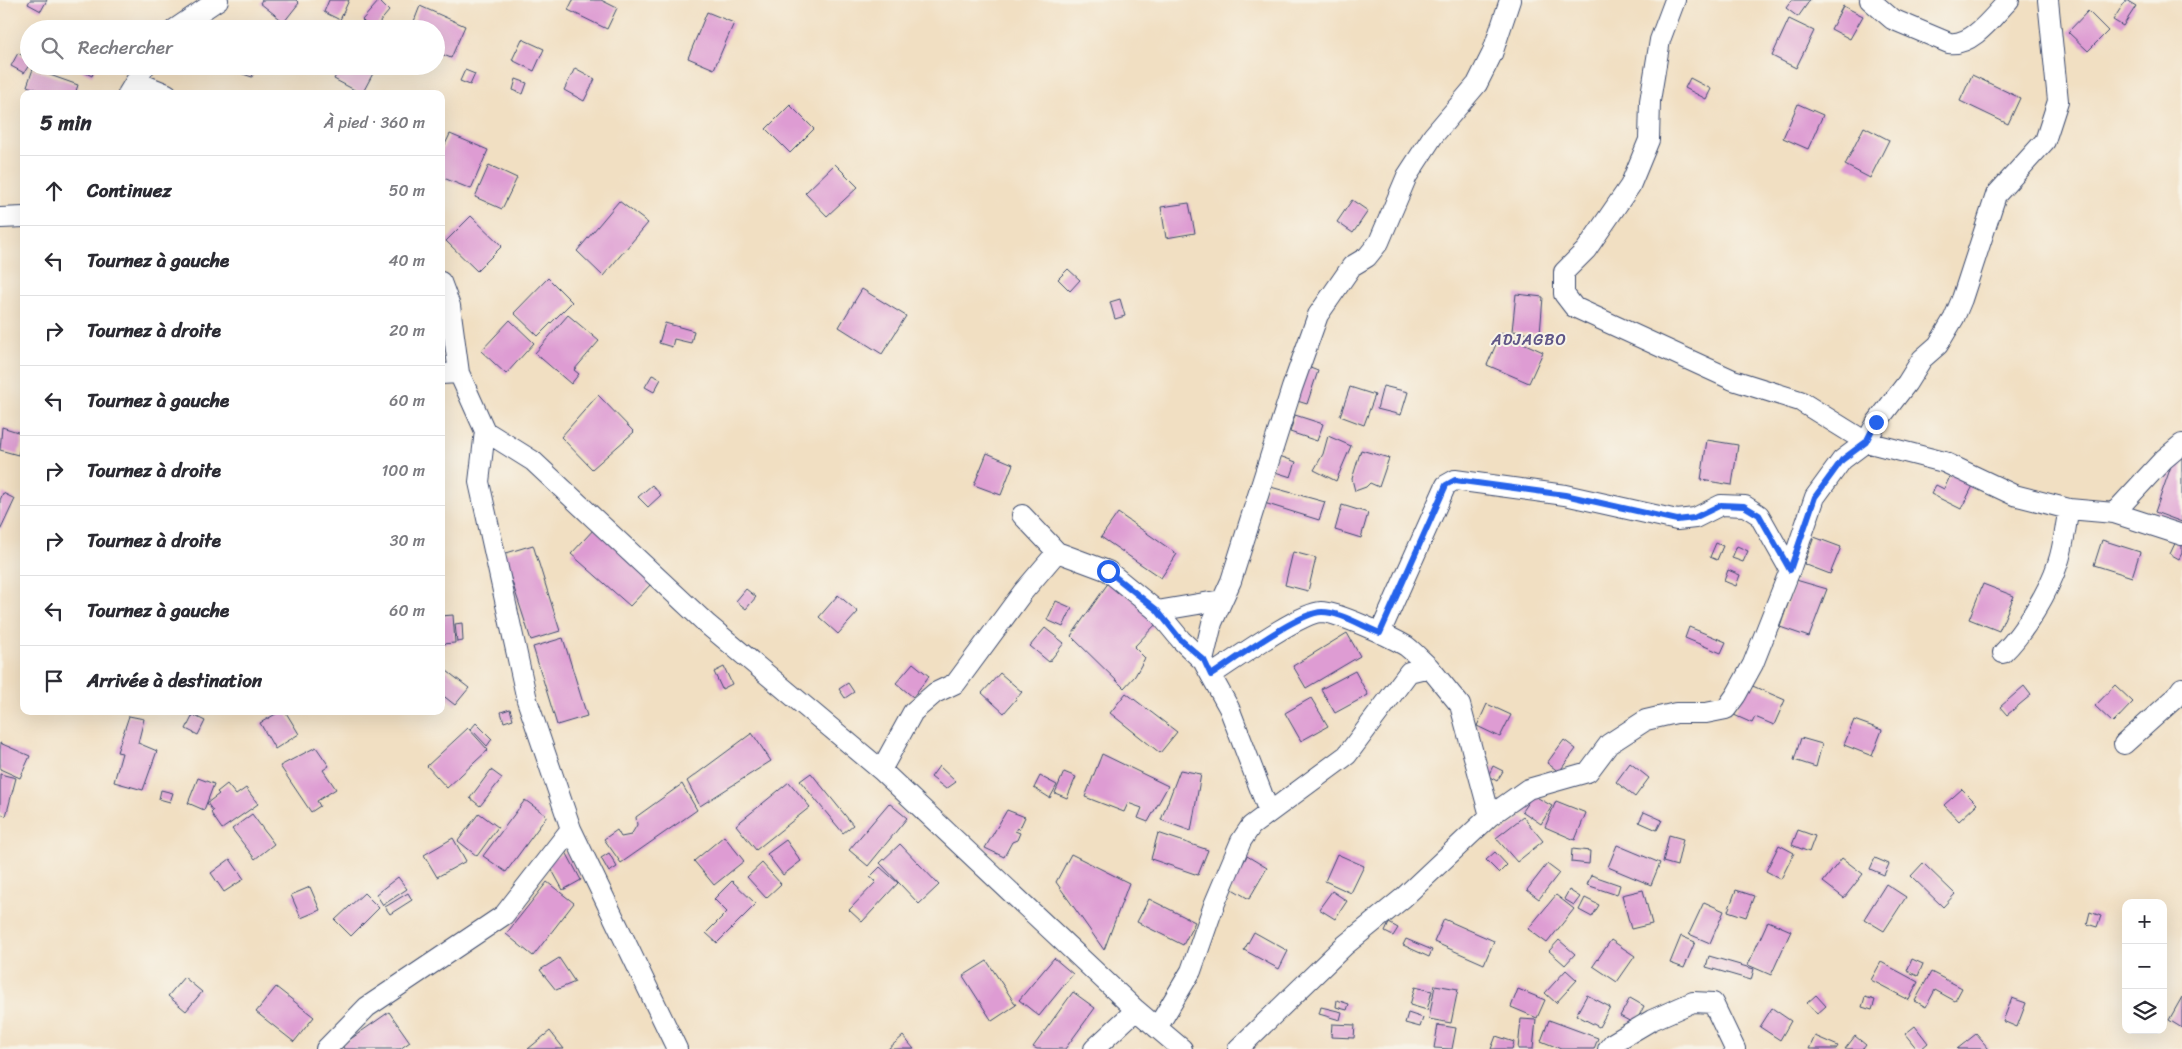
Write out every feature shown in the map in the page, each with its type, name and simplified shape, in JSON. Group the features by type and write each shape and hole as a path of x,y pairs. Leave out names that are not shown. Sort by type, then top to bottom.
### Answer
{"street":[{"path":"188,20 218,0"},
{"path":"1207,668 1212,623 1231,581 1292,388 1318,315 1352,266 1368,257 1379,242 1407,176 1433,136 1477,84 1492,54 1510,0"},
{"path":"1675,0 1660,40 1650,100 1649,140 1630,186 1586,250 1564,272 1564,294 1574,306 1733,380 1800,401 1866,442 1944,462 2014,495 2069,509 2114,513 2182,535"},
{"path":"1870,0 1892,19 1949,43 1958,44 1972,36 2010,0"},
{"path":"1238,1049 1344,946 1403,898 1490,816 1528,789 1588,772 1609,744 1646,720 1676,713 1706,713 1726,709 1753,664 1790,570 1815,497 1842,460 1866,442 1876,422 1907,383 1922,359 1938,345 1954,318 1996,195 2045,141 2058,101 2048,0"},
{"path":"137,81 158,90"},
{"path":"0,218 20,217"},
{"path":"445,293 450,306 450,373 485,431 533,461 708,625 881,770 1136,1010 1182,1049"},
{"path":"485,431 479,482 527,700 571,829 677,1049"},
{"path":"2114,513 2164,460 2182,444"},
{"path":"1380,633 1446,485 1455,480 1565,495 1677,520 1694,518 1721,505 1744,506 1759,515 1790,570"},
{"path":"2003,653 2014,642 2041,598 2058,564 2069,509"},
{"path":"1022,515 1057,552 1108,571 1157,610 1207,668 1229,708 1269,812"},
{"path":"881,770 913,712 936,693 956,683 1023,592 1057,552"},
{"path":"1157,610 1222,600"},
{"path":"1207,668 1301,618 1319,612 1329,613 1380,633 1406,646 1429,667 1460,705 1490,816"},
{"path":"1157,1028 1191,971 1214,905 1242,841 1251,826 1347,755 1409,672 1429,667"},
{"path":"2124,744 2174,699 2182,688"},
{"path":"326,1049 367,1006 504,915 571,829"},
{"path":"1608,1049 1613,1043 1652,1020 1693,1002 1713,1003 1735,1049"},
{"path":"1094,1049 1136,1010"}],"building":[{"path":"30,0 47,0 41,11 28,4"},
{"path":"262,0 296,0 299,3 286,20 281,20 260,3"},
{"path":"329,0 349,0 340,20 324,12"},
{"path":"573,0 601,0 617,8 607,29 568,10"},
{"path":"1792,0 1810,0 1798,17 1786,8"},
{"path":"2126,0 2136,6 2123,26 2113,20"},
{"path":"379,1 389,11 382,20 362,20"},
{"path":"420,6 465,26 451,58 445,56 445,20 415,20"},
{"path":"1843,6 1863,16 1850,39 1831,29"},
{"path":"2088,11 2108,31 2088,51 2068,32"},
{"path":"707,12 734,23 714,69 688,58"},
{"path":"1789,19 1814,31 1796,68 1772,56"},
{"path":"522,39 544,49 534,71 512,60"},
{"path":"18,53 20,54 20,71 11,66"},
{"path":"575,68 595,79 584,101 564,90"},
{"path":"465,70 475,74 470,85 460,81"},
{"path":"31,75 50,75 78,85 76,90 38,90 27,86"},
{"path":"336,75 372,75 364,90 355,90 334,79"},
{"path":"1972,75 2020,98 2008,124 1960,101"},
{"path":"1690,78 1711,89 1706,99 1685,88"},
{"path":"516,79 527,83 523,94 513,90"},
{"path":"1798,104 1823,115 1808,149 1783,138"},
{"path":"790,105 814,129 790,153 766,129"},
{"path":"1864,127 1889,140 1870,178 1845,165"},
{"path":"450,134 488,150 471,189 445,179 445,145"},
{"path":"835,164 858,187 827,216 805,193"},
{"path":"489,165 517,178 502,209 475,197"},
{"path":"1352,200 1368,211 1353,233 1337,222"},
{"path":"619,201 648,223 603,276 577,251"},
{"path":"1189,203 1195,233 1166,238 1161,207"},
{"path":"471,216 502,246 477,271 446,241"},
{"path":"1068,269 1080,280 1070,291 1058,279"},
{"path":"548,278 572,302 538,336 514,313"},
{"path":"862,289 906,316 882,354 839,327"},
{"path":"1516,294 1543,297 1540,334 1512,331"},
{"path":"1120,299 1125,316 1115,319 1110,302"},
{"path":"568,315 599,341 574,370 579,374 571,384 535,353"},
{"path":"510,320 534,343 506,374 481,351"},
{"path":"665,323 694,331 691,343 674,339 672,347 659,343"},
{"path":"1501,333 1543,352 1529,383 1487,365"},
{"path":"1305,366 1318,371 1307,404 1294,400"},
{"path":"652,375 661,379 654,392 645,387"},
{"path":"1383,386 1408,392 1401,415 1377,409"},
{"path":"1350,387 1375,395 1364,425 1340,416"},
{"path":"598,395 634,432 592,469 561,437"},
{"path":"1295,415 1323,424 1317,441 1290,432"},
{"path":"2,427 20,433 18,455 0,450"},
{"path":"1328,436 1351,446 1336,481 1314,470 1323,454"},
{"path":"1707,440 1738,445 1732,485 1701,480"},
{"path":"1361,450 1389,458 1379,487 1370,483 1366,487 1355,491 1352,479"},
{"path":"2176,452 2182,454 2182,522 2155,512"},
{"path":"987,453 1013,464 1001,495 974,485"},
{"path":"1277,455 1296,462 1291,477 1272,471"},
{"path":"1953,470 1975,482 1961,509 1931,494 1936,485 1944,489"},
{"path":"652,485 661,495 648,507 638,497"},
{"path":"1267,486 1325,502 1319,520 1261,502"},
{"path":"3,493 15,499 0,531 0,500"},
{"path":"1342,505 1368,513 1361,538 1335,530"},
{"path":"1118,513 1177,554 1161,578 1101,537"},
{"path":"595,528 653,582 630,606 571,554"},
{"path":"1814,537 1841,547 1830,574 1804,564"},
{"path":"2178,537 2182,539 2182,553 2179,559 2170,554"},
{"path":"2102,540 2140,552 2132,577 2094,565"},
{"path":"1716,543 1723,546 1717,560 1710,557"},
{"path":"533,545 560,631 531,640 503,554"},
{"path":"1737,546 1748,551 1743,562 1732,558"},
{"path":"1293,552 1316,558 1308,591 1285,585"},
{"path":"1728,570 1740,575 1736,586 1724,581"},
{"path":"1111,579 1158,622 1134,647 1145,658 1135,676 1124,688 1071,636"},
{"path":"1796,580 1827,589 1809,637 1780,627"},
{"path":"1983,584 2014,596 1999,631 1969,619"},
{"path":"746,589 756,597 746,609 736,601"},
{"path":"838,595 858,612 838,634 819,617"},
{"path":"1056,601 1072,608 1063,627 1047,620"},
{"path":"453,615 455,643 445,644 445,616"},
{"path":"462,623 463,641 457,642 455,624"},
{"path":"1689,627 1726,642 1721,653 1685,638"},
{"path":"1045,628 1064,643 1049,662 1030,646"},
{"path":"1347,633 1360,656 1306,688 1293,666"},
{"path":"563,638 587,716 557,725 533,647"},
{"path":"913,663 929,676 913,697 896,683"},
{"path":"724,667 732,684 722,689 714,672"},
{"path":"445,670 469,688 455,705 445,697"},
{"path":"1355,671 1368,695 1335,713 1321,689"},
{"path":"1000,673 1022,692 1004,713 982,693"},
{"path":"848,683 854,692 845,698 839,689"},
{"path":"1748,684 1785,700 1774,725 1755,717 1752,723 1734,715"},
{"path":"2115,685 2133,702 2113,723 2095,706"},
{"path":"2024,686 2031,695 2007,715 2000,707"},
{"path":"1126,693 1177,732 1160,753 1110,713"},
{"path":"1311,698 1328,726 1301,741 1285,713"},
{"path":"1487,704 1511,715 1500,737 1477,726"},
{"path":"510,709 513,719 504,722 501,712"},
{"path":"193,715 205,721 198,735 186,729"},
{"path":"274,715 287,715 299,734 275,749 260,723"},
{"path":"129,716 144,719 138,743 157,751 143,790 114,782 122,753 117,752"},
{"path":"1854,720 1882,730 1872,756 1844,745"},
{"path":"476,723 492,739 487,746 471,729"},
{"path":"468,728 488,750 447,788 427,766"},
{"path":"752,733 771,761 700,806 687,781"},
{"path":"1801,738 1822,744 1816,767 1794,760"},
{"path":"1564,740 1576,749 1559,772 1547,763"},
{"path":"0,743 30,756 20,778 0,769"},
{"path":"316,747 329,766 323,770 336,789 317,801 320,806 311,812 280,766"},
{"path":"1102,754 1168,786 1148,822 1138,818 1142,808 1128,803 1124,812 1085,797"},
{"path":"1630,763 1649,778 1635,797 1616,782"},
{"path":"939,766 956,782 946,789 931,777"},
{"path":"1493,766 1503,771 1497,781 1488,776"},
{"path":"491,770 502,778 480,806 470,798"},
{"path":"1180,770 1201,774 1191,831 1161,820"},
{"path":"1064,772 1076,777 1067,798 1055,793"},
{"path":"811,773 853,825 843,833 800,781"},
{"path":"0,774 16,778 6,816 0,814"},
{"path":"1040,776 1057,785 1050,798 1034,788"},
{"path":"198,778 214,784 204,810 188,803"},
{"path":"789,782 810,807 756,850 736,825"},
{"path":"227,784 236,795 246,788 258,804 222,829 211,813 213,811 207,803 219,794 217,792"},
{"path":"682,784 697,810 621,863 604,839 617,830 621,837 631,835 637,825 636,817"},
{"path":"1962,789 1977,804 1959,821 1944,805"},
{"path":"161,790 173,793 170,802 159,799"},
{"path":"1533,795 1552,806 1541,824 1522,811"},
{"path":"525,800 547,816 506,872 483,856"},
{"path":"1556,801 1586,813 1575,840 1545,827"},
{"path":"889,803 907,818 868,866 849,850"},
{"path":"1007,810 1025,817 1019,830 1017,828 1015,831 1020,833 1017,840 1012,842 1004,857 985,848"},
{"path":"1644,812 1662,820 1657,830 1639,822"},
{"path":"479,813 498,827 477,856 458,841"},
{"path":"252,814 274,844 255,859 232,829"},
{"path":"1523,817 1543,841 1517,862 1496,838"},
{"path":"1798,830 1815,836 1809,852 1792,845"},
{"path":"1158,833 1208,850 1198,875 1151,859"},
{"path":"1669,835 1683,839 1677,866 1663,862"},
{"path":"724,836 744,861 714,885 694,861"},
{"path":"453,838 466,861 437,877 424,855"},
{"path":"786,840 801,861 783,875 767,854"},
{"path":"900,844 939,885 919,904 880,863"},
{"path":"1617,845 1660,863 1651,885 1608,867"},
{"path":"1779,845 1794,853 1781,879 1766,871"},
{"path":"1572,849 1590,851 1589,864 1571,862"},
{"path":"566,852 581,880 563,890 547,861"},
{"path":"1495,852 1507,865 1499,873 1486,860"},
{"path":"609,853 617,867 609,872 601,858"},
{"path":"1071,854 1129,883 1104,950 1056,882"},
{"path":"1337,854 1364,866 1351,893 1325,881"},
{"path":"1247,856 1267,868 1249,899 1229,887"},
{"path":"1842,858 1863,874 1844,898 1823,882"},
{"path":"1875,858 1889,864 1884,875 1870,869"},
{"path":"230,859 244,879 224,892 211,873"},
{"path":"762,863 781,884 766,898 747,877"},
{"path":"1923,863 1955,894 1943,907 1911,876"},
{"path":"1547,864 1559,873 1539,899 1527,890"},
{"path":"880,867 898,883 862,922 849,910 876,882 870,877"},
{"path":"1591,875 1620,885 1617,895 1587,885"},
{"path":"398,877 407,889 383,905 376,894"},
{"path":"732,881 756,904 717,943 706,933 727,912 714,899"},
{"path":"547,882 574,903 533,956 506,934"},
{"path":"1886,884 1906,897 1884,931 1864,919"},
{"path":"310,887 320,910 301,918 291,895"},
{"path":"1569,890 1580,897 1574,905 1564,899"},
{"path":"1643,890 1652,924 1631,929 1622,895"},
{"path":"1736,890 1754,896 1746,917 1728,911"},
{"path":"1332,891 1347,901 1335,919 1319,909"},
{"path":"364,893 379,908 351,936 335,920"},
{"path":"408,893 412,900 390,914 385,907"},
{"path":"1556,895 1574,909 1547,943 1528,929"},
{"path":"1585,898 1599,905 1592,917 1579,910"},
{"path":"1149,899 1195,922 1183,945 1137,922"},
{"path":"1704,902 1724,911 1710,943 1689,934"},
{"path":"2090,912 2101,916 2097,927 2087,924"},
{"path":"1444,919 1494,941 1484,964 1434,942"},
{"path":"1768,921 1791,931 1771,975 1748,965"},
{"path":"1389,923 1398,928 1393,936 1385,932"},
{"path":"1254,932 1288,951 1279,969 1244,950"},
{"path":"1681,936 1695,942 1684,968 1670,963"},
{"path":"1406,939 1432,950 1429,957 1403,945"},
{"path":"1559,940 1575,954 1565,965 1549,951"},
{"path":"1611,940 1635,956 1617,982 1593,966"},
{"path":"1709,956 1754,969 1751,980 1706,967"},
{"path":"559,958 575,982 556,990 540,970"},
{"path":"1054,958 1073,974 1039,1016 1019,1000"},
{"path":"1912,959 1923,964 1918,976 1907,971"},
{"path":"987,961 1016,1005 992,1021 963,976"},
{"path":"1881,962 1918,982 1909,1000 1871,980"},
{"path":"1566,970 1577,980 1556,1003 1545,993"},
{"path":"1931,972 1962,988 1955,1001 1935,990 1926,1007 1915,1001"},
{"path":"184,977 202,992 186,1011 168,996"},
{"path":"1435,985 1458,989 1451,1023 1429,1019"},
{"path":"276,987 314,1017 294,1042 256,1012"},
{"path":"1415,987 1432,991 1427,1010 1410,1005"},
{"path":"1518,989 1545,1000 1537,1018 1511,1007"},
{"path":"1073,992 1095,1008 1065,1049 1037,1049 1033,1047"},
{"path":"1587,995 1610,1007 1599,1027 1576,1015"},
{"path":"1816,995 1826,1006 1817,1014 1807,1003"},
{"path":"1865,997 1875,1000 1872,1010 1862,1007"},
{"path":"2182,997 2182,1028 2169,1020"},
{"path":"1630,998 1644,1006 1635,1024 1620,1016"},
{"path":"2012,998 2026,1003 2017,1027 2003,1021"},
{"path":"1337,1000 1349,1004 1347,1010 1336,1007"},
{"path":"1321,1007 1342,1012 1340,1020 1319,1014"},
{"path":"1772,1008 1791,1021 1780,1040 1760,1027"},
{"path":"389,1012 410,1042 400,1049 344,1049 342,1045"},
{"path":"1408,1013 1423,1018 1420,1027 1405,1023"},
{"path":"1521,1019 1536,1020 1533,1049 1518,1049"},
{"path":"1549,1020 1598,1038 1594,1049 1561,1049 1541,1041"},
{"path":"1332,1024 1355,1025 1354,1038 1331,1037"},
{"path":"1438,1025 1456,1028 1452,1049 1434,1048"},
{"path":"1915,1026 1928,1043 1921,1049 1917,1049 1905,1034"},
{"path":"550,1031 564,1049 528,1049"},
{"path":"1976,1034 1989,1049 1957,1049"},
{"path":"903,1036 914,1049 888,1049"},
{"path":"1496,1036 1514,1042 1512,1049 1491,1049"},
{"path":"1815,1036 1838,1046 1836,1049 1809,1049"},
{"path":"1855,1036 1866,1045 1863,1049 1845,1049"}],"district":[{"name":"ADJAGBO","path":"1529,339"}],"route":[{"path":"1108,571 1157,610 1181,640 1204,660 1211,675 1301,618 1319,612 1329,613 1380,633 1446,485 1455,480 1516,490 1565,495 1677,520 1694,518 1721,505 1744,506 1759,515 1790,570 1815,497 1842,460 1866,442 1876,422"}]}
